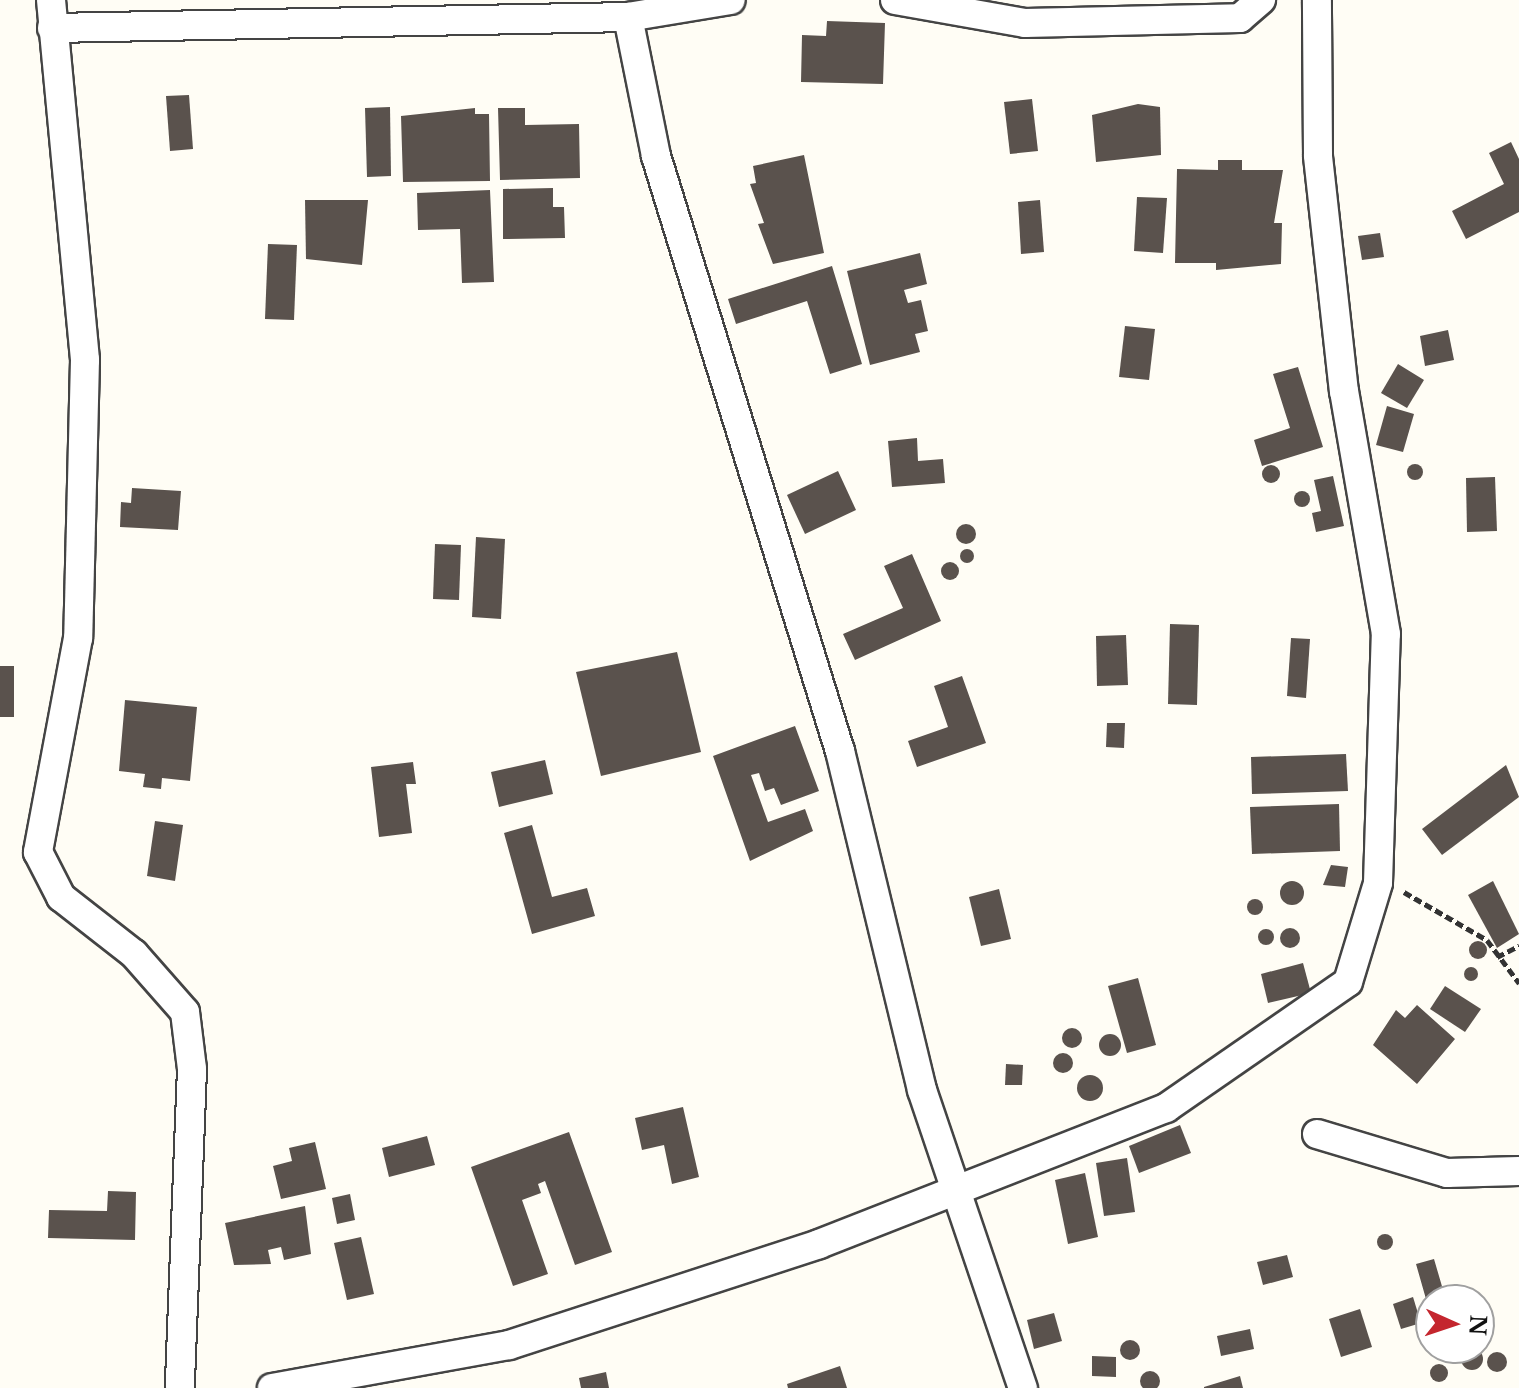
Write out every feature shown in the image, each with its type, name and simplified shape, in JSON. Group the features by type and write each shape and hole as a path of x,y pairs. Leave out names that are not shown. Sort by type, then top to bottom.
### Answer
{"street":[{"path":"51,0 85,360 78,638 38,852 61,897 134,954 185,1012 192,1069 180,1388"},
{"path":"52,28 628,17 731,0"},
{"path":"895,0 1025,23 1240,18 1261,0"},
{"path":"272,1388 509,1345 819,1244 957,1186 1166,1108 1244,1057 1348,982 1378,883 1386,634 1344,392 1318,155 1317,0"},
{"path":"628,17 656,156 840,751 922,1090 1023,1388"},
{"path":"1317,1134 1447,1173 1519,1171"}],"path":[{"path":"1378,883 1455,917 1487,940 1519,983"},
{"path":"1497,957 1519,946"}],"building":[{"path":"827,21 885,23 883,84 801,82 802,35 826,36"},
{"path":"189,95 193,149 170,151 166,96"},
{"path":"1032,99 1038,151 1010,154 1004,102"},
{"path":"1138,104 1160,107 1161,155 1096,162 1092,115"},
{"path":"390,107 391,176 367,177 365,108"},
{"path":"475,108 475,114 489,114 490,181 403,182 401,116"},
{"path":"498,108 525,108 525,125 579,124 580,178 500,180"},
{"path":"1511,142 1519,159 1519,212 1466,239 1452,211 1504,184 1489,153"},
{"path":"804,155 824,253 773,264 758,224 764,223 750,184 756,183 753,166"},
{"path":"1218,160 1242,160 1242,170 1283,170 1274,223 1282,223 1281,264 1216,270 1216,263 1175,263 1177,169 1218,170"},
{"path":"553,188 553,207 564,207 565,238 503,239 503,189"},
{"path":"490,190 494,282 462,283 460,229 418,230 417,193"},
{"path":"1137,197 1167,198 1163,253 1134,251"},
{"path":"305,200 368,200 362,265 306,259"},
{"path":"1040,200 1044,252 1021,254 1018,202"},
{"path":"1380,233 1384,257 1362,260 1358,236"},
{"path":"268,244 297,245 294,320 265,319"},
{"path":"920,253 927,284 904,290 908,303 921,300 928,331 915,334 920,352 870,365 847,271"},
{"path":"832,266 862,364 830,374 807,301 736,324 728,299"},
{"path":"1125,326 1155,329 1149,380 1119,377"},
{"path":"1448,330 1454,360 1425,366 1420,336"},
{"path":"1398,364 1424,380 1407,408 1381,393"},
{"path":"1298,367 1323,447 1262,466 1254,440 1290,428 1273,374"},
{"path":"1387,406 1414,414 1403,452 1376,445"},
{"path":"917,438 918,461 943,459 945,483 892,487 888,441"},
{"path":"1415,464 1421,466 1421,478 1415,480 1409,478 1407,472 1409,466"},
{"path":"1271,465 1280,474 1271,483 1262,474"},
{"path":"838,471 856,510 805,534 787,495"},
{"path":"1333,476 1344,526 1316,532 1312,513 1321,511 1314,480"},
{"path":"1495,477 1497,531 1467,532 1466,478"},
{"path":"132,488 181,491 178,530 120,527 121,502 131,503"},
{"path":"1299,491 1305,491 1310,499 1308,505 1299,507 1294,502 1294,496"},
{"path":"966,524 973,527 976,534 973,541 966,544 959,541 956,534 959,527"},
{"path":"476,537 505,539 501,619 472,617"},
{"path":"435,544 461,545 459,600 433,599"},
{"path":"967,549 974,556 967,563 960,556"},
{"path":"912,554 941,621 855,660 843,634 903,608 884,566"},
{"path":"950,562 959,571 950,580 941,571"},
{"path":"1170,624 1199,625 1197,705 1168,704"},
{"path":"1126,635 1128,685 1097,686 1096,636"},
{"path":"1291,638 1310,639 1306,698 1287,696"},
{"path":"677,652 701,752 601,776 576,672"},
{"path":"0,666 14,666 14,717 0,717"},
{"path":"962,676 986,743 917,767 908,741 948,727 934,686"},
{"path":"125,700 197,707 190,781 162,778 161,789 143,787 145,774 119,771"},
{"path":"1107,723 1125,723 1124,748 1106,747"},
{"path":"795,726 819,791 781,805 774,788 765,791 759,773 751,775 768,822 805,809 813,831 750,861 713,756"},
{"path":"1346,754 1348,791 1252,794 1251,757"},
{"path":"545,760 553,794 499,807 491,772"},
{"path":"413,762 416,784 406,784 412,833 379,837 371,767"},
{"path":"1506,765 1519,797 1442,855 1422,829"},
{"path":"1339,804 1340,851 1252,854 1250,807"},
{"path":"155,821 183,825 175,881 147,876"},
{"path":"532,825 552,897 587,888 595,916 532,934 504,833"},
{"path":"1331,865 1348,867 1345,887 1323,885"},
{"path":"1292,881 1303,888 1304,893 1297,904 1292,905 1281,898 1280,893 1287,882"},
{"path":"1493,881 1519,934 1497,948 1468,895"},
{"path":"999,889 1011,939 981,946 969,897"},
{"path":"1252,899 1258,899 1263,907 1261,913 1252,915 1247,910 1247,904"},
{"path":"1290,928 1297,931 1300,938 1297,945 1290,948 1283,945 1280,938 1283,931"},
{"path":"1266,929 1272,931 1272,943 1266,945 1260,943 1258,937 1260,931"},
{"path":"1478,941 1487,950 1478,959 1469,950"},
{"path":"1303,963 1311,993 1268,1003 1261,974"},
{"path":"1471,967 1478,974 1471,981 1464,974"},
{"path":"1138,978 1156,1045 1127,1053 1108,986"},
{"path":"1445,986 1481,1009 1465,1032 1430,1009"},
{"path":"1417,1005 1455,1039 1417,1084 1373,1045 1396,1010 1405,1018"},
{"path":"1072,1028 1079,1031 1082,1038 1079,1045 1072,1048 1065,1045 1062,1038 1065,1031"},
{"path":"1110,1034 1118,1037 1121,1045 1118,1053 1110,1056 1102,1053 1099,1045 1102,1037"},
{"path":"1063,1053 1070,1056 1073,1063 1070,1070 1063,1073 1056,1070 1053,1063 1056,1056"},
{"path":"1006,1064 1023,1065 1022,1085 1005,1085"},
{"path":"1090,1075 1099,1079 1103,1088 1099,1097 1090,1101 1081,1097 1077,1088 1081,1079"},
{"path":"683,1107 699,1177 672,1184 664,1145 642,1150 635,1118"},
{"path":"1180,1125 1191,1153 1139,1173 1129,1146"},
{"path":"569,1132 612,1252 575,1265 545,1181 538,1184 541,1193 522,1200 548,1274 513,1286 471,1167"},
{"path":"427,1136 435,1165 389,1177 382,1148"},
{"path":"315,1142 326,1189 281,1199 273,1166 292,1161 289,1148"},
{"path":"1127,1158 1135,1212 1104,1216 1096,1163"},
{"path":"1085,1173 1098,1237 1068,1244 1055,1180"},
{"path":"108,1191 136,1192 135,1240 48,1238 49,1210 107,1211"},
{"path":"350,1194 355,1220 337,1224 332,1198"},
{"path":"305,1206 311,1254 284,1260 281,1247 268,1250 271,1264 234,1265 225,1223"},
{"path":"1385,1234 1393,1242 1385,1250 1377,1242"},
{"path":"361,1237 374,1294 347,1300 334,1243"},
{"path":"1287,1255 1293,1277 1263,1285 1257,1262"},
{"path":"1434,1259 1441,1284 1422,1284 1416,1264"},
{"path":"1413,1297 1415,1325 1401,1329 1393,1304"},
{"path":"1360,1309 1372,1347 1341,1357 1329,1319"},
{"path":"1054,1313 1062,1341 1034,1349 1027,1320"},
{"path":"1250,1329 1254,1349 1221,1356 1217,1336"},
{"path":"1130,1340 1137,1343 1140,1350 1137,1357 1130,1360 1123,1357 1120,1350 1123,1343"},
{"path":"1495,1352 1506,1358 1506,1366 1501,1371 1493,1371 1488,1366 1495,1364"},
{"path":"1092,1356 1116,1357 1116,1377 1092,1376"},
{"path":"1439,1364 1447,1370 1445,1379 1439,1382 1430,1373"},
{"path":"1462,1364 1482,1364 1472,1370"},
{"path":"840,1366 847,1388 788,1388 787,1384"},
{"path":"1150,1371 1157,1374 1160,1381 1157,1388 1150,1391 1143,1388 1140,1381 1143,1374"},
{"path":"606,1372 609,1388 581,1388 579,1378"},
{"path":"1240,1376 1243,1388 1204,1388 1204,1387"}]}
